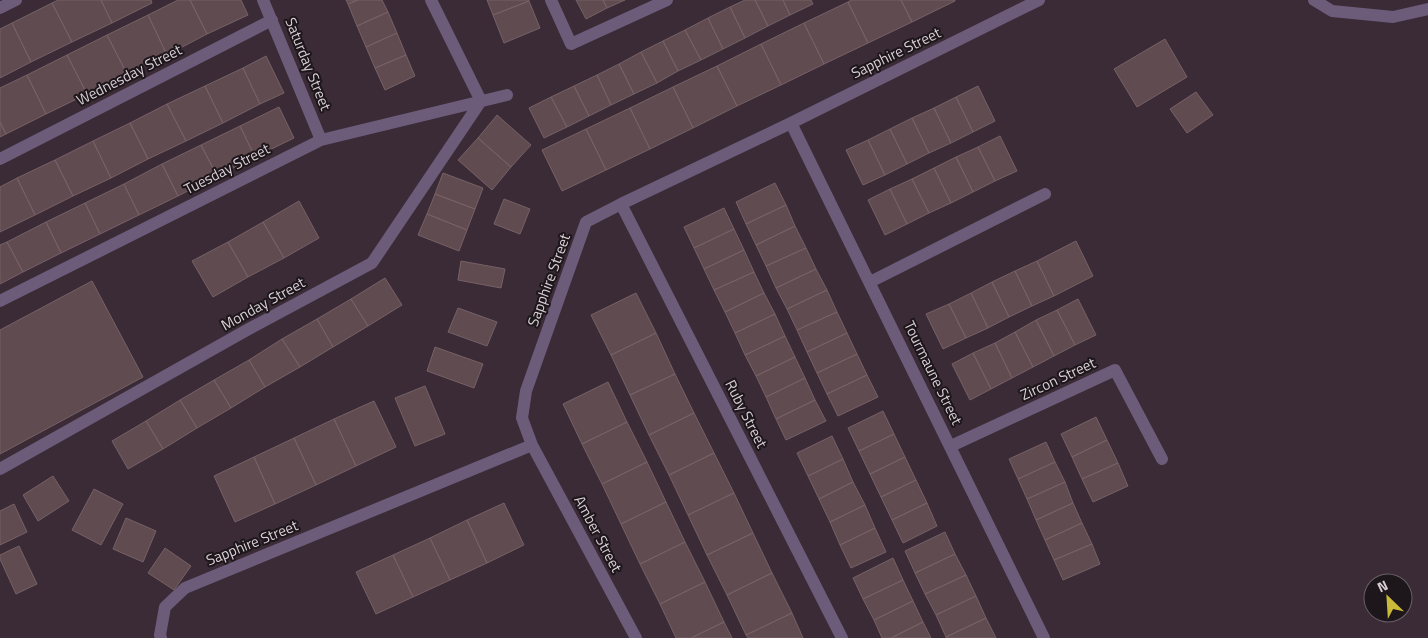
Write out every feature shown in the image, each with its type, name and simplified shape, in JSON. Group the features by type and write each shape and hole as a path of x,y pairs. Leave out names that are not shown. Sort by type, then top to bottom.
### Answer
{"street":[{"path":"0,8 16,0"},
{"name":"Saturday Street","path":"263,0 321,140"},
{"path":"431,0 481,101"},
{"path":"551,0 571,44 667,0"},
{"name":"Sapphire Street","path":"162,638 160,635 165,607 185,588 532,445 522,418 526,391 586,222 1039,0"},
{"path":"1314,0 1332,11 1393,17 1428,9"},
{"name":"Wednesday Street","path":"0,159 272,20"},
{"name":"Tuesday Street","path":"0,301 321,140 507,95"},
{"name":"Monday Street","path":"0,469 247,330 372,263 481,101"},
{"name":"Tourmaune Street","path":"791,123 1044,638"},
{"path":"870,282 1045,194"},
{"name":"Ruby Street","path":"621,204 842,638"},
{"name":"Zircon Street","path":"951,446 1115,370 1162,459"},
{"name":"Amber Street","path":"532,445 636,638"}],"building":[{"path":"58,0 101,0 112,23 72,42 52,3"},
{"path":"101,0 151,0 152,3 112,23"},
{"path":"178,0 190,0 207,34 167,55 148,15"},
{"path":"190,0 241,0 248,15 207,34"},
{"path":"346,0 358,0 348,4"},
{"path":"358,0 382,0 388,12 357,26 348,4"},
{"path":"487,0 529,0 529,1 493,15"},
{"path":"576,0 603,0 607,8 586,19"},
{"path":"603,0 625,0 607,8"},
{"path":"745,0 755,0 768,26 745,38 730,7"},
{"path":"755,0 783,0 790,15 768,26"},
{"path":"783,0 811,0 813,4 790,15"},
{"path":"851,0 901,0 912,22 868,43 848,2"},
{"path":"901,0 955,0 955,1 912,22"},
{"path":"529,1 540,28 504,43 493,15"},
{"path":"848,2 868,43 824,64 804,23"},
{"path":"52,3 72,42 31,62 12,23"},
{"path":"730,7 745,38 723,49 708,18"},
{"path":"388,12 397,33 366,47 357,26"},
{"path":"148,15 167,55 127,74 107,35"},
{"path":"708,18 723,49 701,60 685,30"},
{"path":"12,23 31,62 0,78 0,29"},
{"path":"804,23 824,64 781,85 761,44"},
{"path":"685,30 701,60 678,71 663,41"},
{"path":"397,33 406,55 375,68 366,47"},
{"path":"107,35 127,74 87,94 67,55"},
{"path":"1165,39 1187,77 1137,107 1114,69"},
{"path":"663,41 678,71 657,83 641,52"},
{"path":"761,44 781,85 737,106 717,66"},
{"path":"641,52 657,83 634,94 619,64"},
{"path":"67,55 87,94 46,114 27,75"},
{"path":"406,55 415,76 385,90 375,68"},
{"path":"266,56 284,93 260,104 243,68"},
{"path":"619,64 634,94 611,105 597,75"},
{"path":"717,66 737,106 693,128 673,87"},
{"path":"243,68 260,104 223,123 205,86"},
{"path":"27,75 46,114 6,134 0,122 0,88"},
{"path":"597,75 611,105 589,116 574,86"},
{"path":"205,86 223,123 186,141 167,104"},
{"path":"574,86 589,116 567,127 551,97"},
{"path":"978,86 995,121 973,132 956,97"},
{"path":"673,87 693,128 650,149 630,108"},
{"path":"1196,92 1213,115 1187,133 1170,109"},
{"path":"551,97 567,127 544,138 529,108"},
{"path":"956,97 973,132 951,143 934,108"},
{"path":"167,104 186,141 148,159 130,123"},
{"path":"279,107 294,138 255,157 240,126"},
{"path":"630,108 650,149 606,170 586,129"},
{"path":"934,108 951,143 929,153 912,118"},
{"path":"497,115 531,145 511,167 478,138"},
{"path":"912,118 929,153 907,164 890,129"},
{"path":"0,122 6,134 0,137"},
{"path":"130,123 148,159 111,178 93,141"},
{"path":"240,126 255,157 217,176 201,145"},
{"path":"586,129 606,170 562,191 542,150"},
{"path":"890,129 907,164 885,175 868,140"},
{"path":"1000,136 1017,171 995,181 978,147"},
{"path":"478,138 511,167 492,190 458,160"},
{"path":"868,140 885,175 863,185 846,150"},
{"path":"93,141 111,178 73,196 55,160"},
{"path":"201,145 217,176 178,196 162,164"},
{"path":"978,147 995,181 973,192 956,157"},
{"path":"956,157 973,192 951,203 934,168"},
{"path":"55,160 73,196 35,215 17,178"},
{"path":"162,164 178,196 139,215 124,184"},
{"path":"934,168 951,203 929,213 912,179"},
{"path":"443,173 483,188 475,209 435,194"},
{"path":"17,178 35,215 0,232 0,187"},
{"path":"912,179 929,213 907,224 890,189"},
{"path":"775,183 786,205 746,224 736,202"},
{"path":"124,184 139,215 100,234 85,203"},
{"path":"890,189 907,224 885,235 868,200"},
{"path":"435,194 475,209 467,230 427,214"},
{"path":"504,199 530,209 520,234 494,224"},
{"path":"299,201 319,238 284,258 263,222"},
{"path":"85,203 100,234 61,253 46,222"},
{"path":"786,205 795,226 756,245 746,224"},
{"path":"724,208 734,229 694,248 684,227"},
{"path":"427,214 467,230 459,251 418,235"},
{"path":"46,222 61,253 23,272 7,242"},
{"path":"263,222 284,258 248,277 228,242"},
{"path":"795,226 806,248 766,266 756,245"},
{"path":"734,229 744,250 704,269 694,248"},
{"path":"1076,241 1093,276 1054,296 1037,261"},
{"path":"7,242 23,272 0,284 0,245"},
{"path":"228,242 248,277 213,297 192,261"},
{"path":"806,248 816,269 776,288 766,266"},
{"path":"744,250 754,272 714,290 704,269"},
{"path":"461,261 505,269 501,288 458,280"},
{"path":"1037,261 1054,296 1032,306 1015,271"},
{"path":"816,269 827,290 787,309 776,288"},
{"path":"1015,271 1032,306 1009,317 992,282"},
{"path":"754,272 764,293 725,312 714,290"},
{"path":"385,278 402,305 368,326 351,299"},
{"path":"92,281 143,377 0,454 0,330"},
{"path":"992,282 1009,317 988,328 971,293"},
{"path":"827,290 837,312 797,330 787,309"},
{"path":"636,293 656,333 611,355 591,315"},
{"path":"764,293 775,314 735,333 725,312"},
{"path":"971,293 988,328 966,338 949,304"},
{"path":"351,299 368,326 333,347 317,319"},
{"path":"1078,299 1096,335 1075,345 1057,310"},
{"path":"949,304 966,338 943,349 926,314"},
{"path":"458,308 497,322 487,346 448,332"},
{"path":"1057,310 1075,345 1054,356 1036,320"},
{"path":"837,312 847,333 807,352 797,330"},
{"path":"775,314 785,336 745,355 735,333"},
{"path":"317,319 333,347 300,367 282,339"},
{"path":"1036,320 1054,356 1033,367 1015,332"},
{"path":"1015,332 1033,367 1012,378 995,343"},
{"path":"656,333 675,374 630,395 611,355"},
{"path":"847,333 857,354 817,373 807,352"},
{"path":"785,336 795,357 756,376 745,355"},
{"path":"282,339 300,367 265,387 249,360"},
{"path":"995,343 1012,378 991,389 973,353"},
{"path":"435,347 483,364 474,388 427,371"},
{"path":"973,353 991,389 970,400 952,364"},
{"path":"857,354 867,375 827,394 817,373"},
{"path":"795,357 805,378 766,397 756,376"},
{"path":"249,360 265,387 231,408 214,380"},
{"path":"675,374 694,413 649,435 630,395"},
{"path":"867,375 878,397 838,416 827,394"},
{"path":"805,378 815,400 776,419 766,397"},
{"path":"214,380 231,408 197,428 180,400"},
{"path":"608,382 627,422 582,444 563,404"},
{"path":"425,386 445,434 415,446 395,398"},
{"path":"180,400 197,428 163,449 146,421"},
{"path":"815,400 826,421 786,440 776,419"},
{"path":"374,401 396,447 356,466 334,419"},
{"path":"883,411 894,434 859,451 848,428"},
{"path":"694,413 714,453 669,475 649,435"},
{"path":"1096,417 1107,440 1072,457 1061,434"},
{"path":"334,419 356,466 316,485 294,438"},
{"path":"146,421 163,449 128,469 112,441"},
{"path":"627,422 647,462 602,484 582,444"},
{"path":"894,434 905,457 870,474 859,451"},
{"path":"832,436 843,459 808,476 797,453"},
{"path":"294,438 316,485 275,504 254,457"},
{"path":"1107,440 1118,463 1082,479 1072,457"},
{"path":"1046,442 1055,462 1018,479 1009,459"},
{"path":"714,453 734,493 688,515 669,475"},
{"path":"254,457 275,504 235,522 214,476"},
{"path":"905,457 916,480 881,497 870,474"},
{"path":"843,459 853,482 819,499 808,476"},
{"path":"647,462 666,502 621,524 602,484"},
{"path":"1055,462 1065,482 1027,499 1018,479"},
{"path":"1118,463 1128,486 1093,502 1082,479"},
{"path":"53,476 69,501 38,521 23,495"},
{"path":"916,480 927,503 892,520 881,497"},
{"path":"853,482 865,505 830,522 819,499"},
{"path":"1065,482 1073,503 1036,520 1027,499"},
{"path":"94,489 123,504 101,545 72,530"},
{"path":"734,493 753,533 707,555 688,515"},
{"path":"666,502 685,542 640,564 621,524"},
{"path":"504,503 524,545 487,563 467,520"},
{"path":"927,503 937,526 903,543 892,520"},
{"path":"1073,503 1082,523 1045,540 1036,520"},
{"path":"14,504 27,532 0,545 0,511"},
{"path":"865,505 875,528 840,545 830,522"},
{"path":"126,518 156,531 143,562 113,549"},
{"path":"467,520 487,563 450,580 430,538"},
{"path":"1082,523 1092,544 1054,560 1045,540"},
{"path":"875,528 886,552 851,568 840,545"},
{"path":"945,532 955,554 915,573 905,551"},
{"path":"753,533 772,573 727,595 707,555"},
{"path":"430,538 450,580 413,597 393,555"},
{"path":"685,542 705,582 660,604 640,564"},
{"path":"1092,544 1100,564 1063,580 1054,560"},
{"path":"19,546 37,584 16,594 0,559 0,555"},
{"path":"165,548 191,566 174,590 148,573"},
{"path":"955,554 966,575 925,594 915,573"},
{"path":"393,555 413,597 376,614 356,572"},
{"path":"893,558 903,580 863,599 853,578"},
{"path":"772,573 792,613 746,635 727,595"},
{"path":"966,575 976,596 936,615 925,594"},
{"path":"903,580 913,601 874,620 863,599"},
{"path":"705,582 724,622 691,638 676,638 660,604"},
{"path":"976,596 986,618 946,637 936,615"},
{"path":"913,601 923,622 891,638 882,638 874,620"},
{"path":"792,613 803,638 748,638 746,635"},
{"path":"986,618 996,638 946,638 946,637"},
{"path":"724,622 732,638 691,638"},
{"path":"923,622 931,638 891,638"}]}
